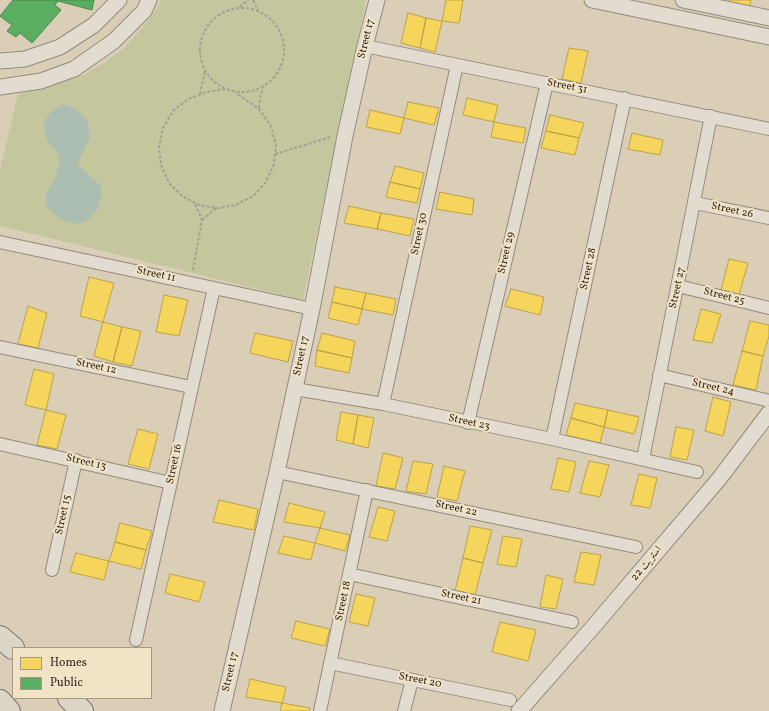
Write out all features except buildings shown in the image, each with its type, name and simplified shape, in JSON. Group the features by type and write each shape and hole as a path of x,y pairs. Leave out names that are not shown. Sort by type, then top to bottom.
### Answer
{"highway":[{"path":"0,637 12,647"},
{"path":"70,699 82,711"},
{"path":"0,701 9,711"}],"street":[{"path":"0,61 25,59 60,47 94,25 119,0"},
{"path":"0,87 41,81 74,69 114,41 144,10 149,0"},
{"name":"Street 17","path":"222,711 277,472 312,309 345,136 377,0"},
{"path":"592,0 769,37"},
{"path":"683,0 769,18"},
{"path":"77,36 93,56"},
{"name":"Street 31","path":"365,46 626,98 769,129"},
{"name":"Street 30","path":"383,404 457,64"},
{"name":"Street 29","path":"468,423 547,83"},
{"name":"Street 28","path":"552,439 626,98"},
{"name":"Street 27","path":"643,459 711,116"},
{"name":"Street 26","path":"694,203 769,218"},
{"name":"Street 11","path":"0,242 312,309"},
{"name":"Street 25","path":"678,286 769,308"},
{"name":"Street 16","path":"136,640 214,288"},
{"name":"Street 12","path":"0,347 191,387"},
{"name":"Street 24","path":"659,375 768,407"},
{"name":"Street 23","path":"294,389 383,404 468,423 552,439 697,472"},
{"name":"اسٹریٹ 22","path":"514,705 593,627 714,485 768,407"},
{"name":"Street 13","path":"0,444 76,460 171,483"},
{"name":"Street 15","path":"52,570 76,460"},
{"name":"Street 22","path":"277,472 636,547"},
{"name":"Street 18","path":"320,711 367,490"},
{"name":"Street 21","path":"349,574 572,622"},
{"name":"Street 20","path":"330,663 412,680 514,705"},
{"path":"404,711 412,680"}],"path":[{"path":"240,8 248,0"},
{"path":"253,0 259,11"},
{"path":"224,89 188,99 173,111 163,128 159,146 161,166 169,182 182,196 195,203 216,208 236,205 253,196 266,182 274,164 276,145 271,126 260,109 236,93 224,89 218,85 205,70 202,63 200,48 203,34 210,22 222,13 240,8 250,8 259,11 275,21 282,34 285,47 284,61 278,73 264,86 257,90 236,93"},
{"path":"199,95 201,92 205,70"},
{"path":"260,109 260,98 264,86"},
{"path":"275,154 329,137"},
{"path":"193,270 202,220 195,203"},
{"path":"202,220 216,208"}],"green space":[{"path":"162,0 366,0 303,300 0,226 0,170 18,94 83,75 104,63 123,49 146,24"}],"shaded area":[{"path":"63,104 75,108 88,121 90,139 78,161 79,166 100,185 102,194 97,210 88,220 77,224 61,219 52,213 46,204 46,193 56,176 60,161 59,155 47,140 44,128 45,120 52,111"}]}
